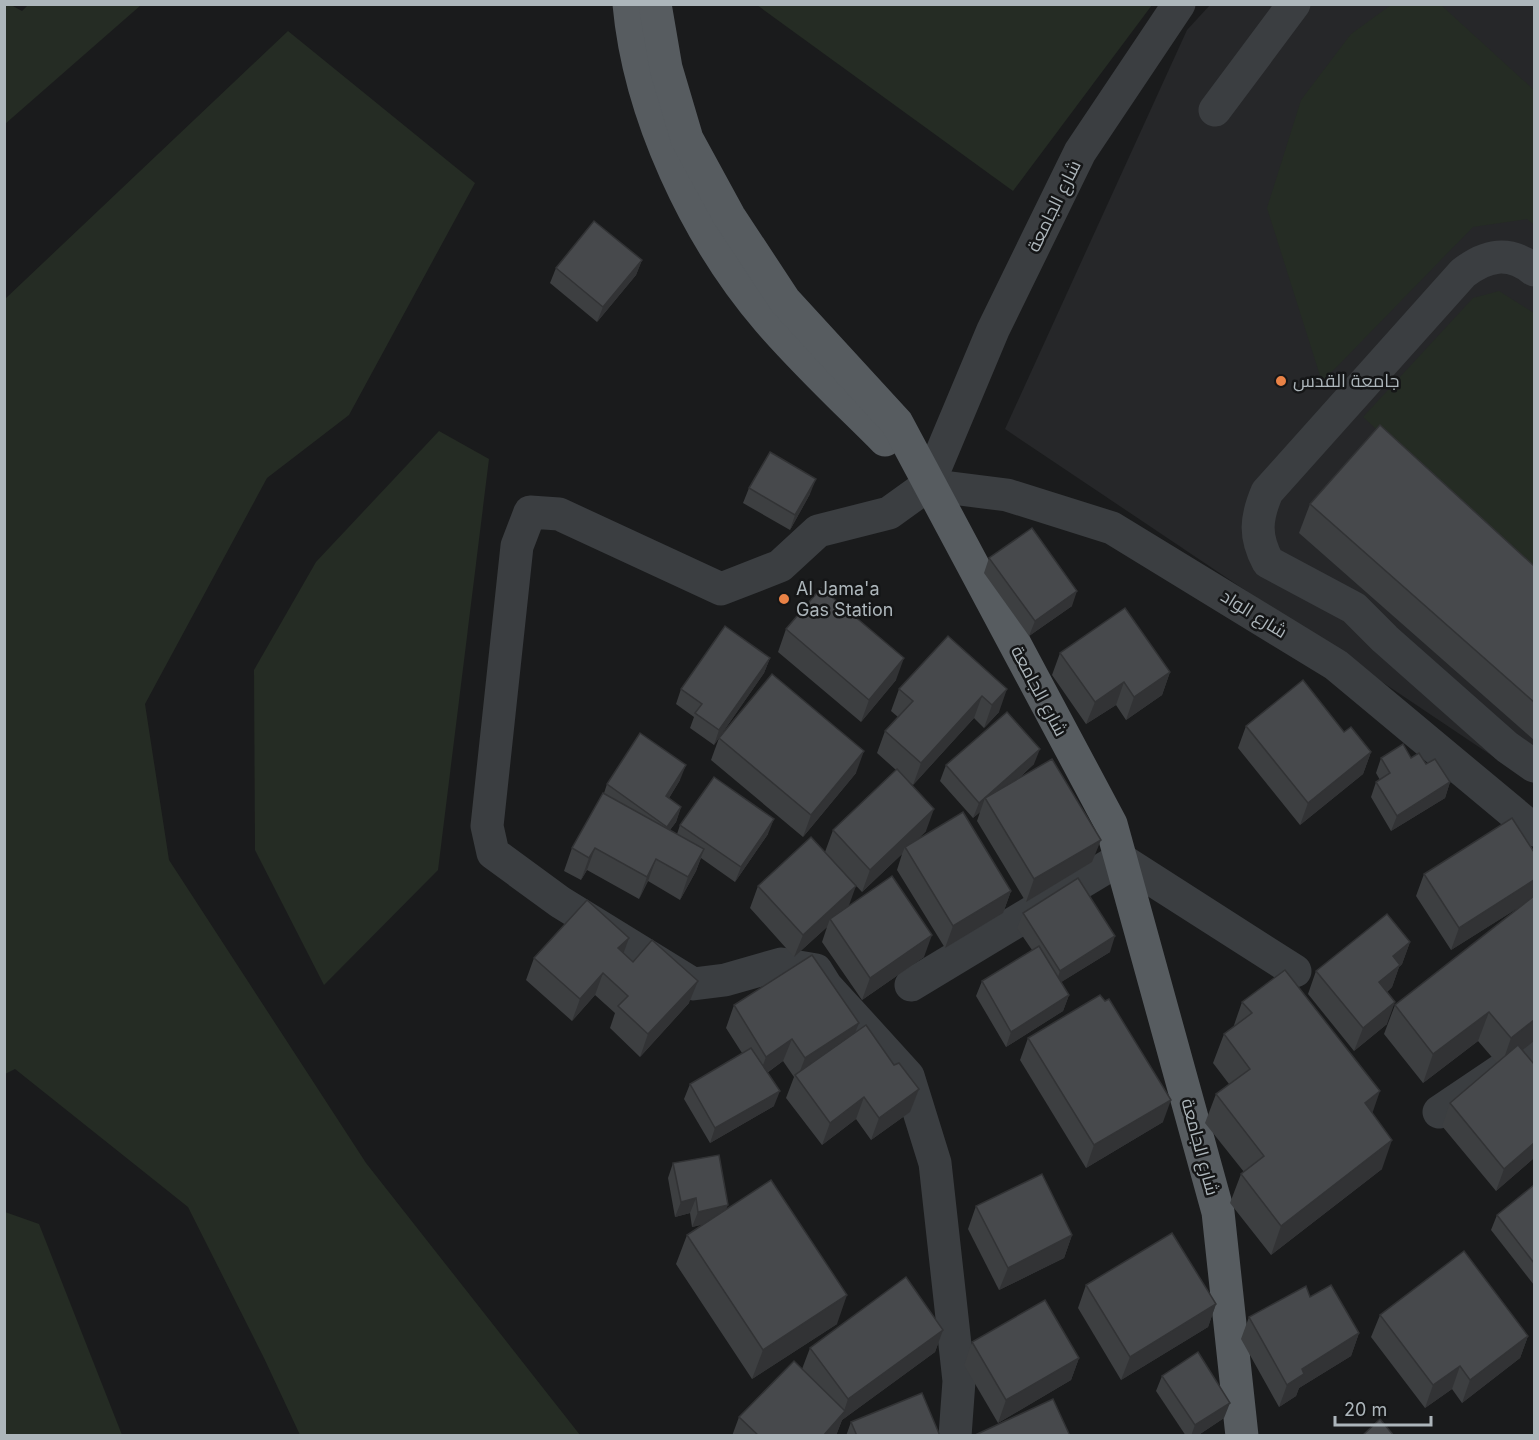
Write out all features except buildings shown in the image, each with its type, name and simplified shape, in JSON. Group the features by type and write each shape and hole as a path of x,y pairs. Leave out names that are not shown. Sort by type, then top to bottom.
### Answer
{"main road":[{"path":"629,4 633,42 662,144 721,259 768,321 928,485"},
{"path":"655,4 666,68 687,139 729,216 785,301 897,423 928,485"},
{"name":"شارع الجامعة","path":"928,485 1111,824 1218,1212 1242,1436"}],"street":[{"name":"شارع الجامعة","path":"928,485 993,330 1080,152 1179,4"},
{"path":"1215,110 1294,4"},
{"path":"1534,270 1497,255 1479,261 1463,273 1267,492 1257,515 1260,548 1268,562 1354,608 1385,639 1507,747 1534,766"},
{"name":"شارع الواد","path":"928,485 1007,495 1112,528 1336,665 1534,830"},
{"path":"928,485 889,513 818,531 780,566 721,589 559,514 530,512 517,546 487,826 493,853 560,902 693,984 725,980 781,964 816,970 826,986 908,1076 935,1162 958,1381 956,1436"},
{"path":"911,985 1120,859 1295,971"},
{"path":"1439,1112 1534,1048"}],"shaded area":[{"path":"5,4 22,11 28,5 141,5 5,124"},
{"path":"757,5 1152,5 1013,191"},
{"name":"جامعة القدس","path":"1210,5 1534,5 1534,784 1005,429 1187,30"},
{"path":"1391,5 1441,5 1534,90 1534,225 1527,219 1473,227 1322,382 1267,208 1301,100 1351,34"},
{"path":"288,31 475,183 349,415 267,478 145,704 169,860 366,1163 580,1435 300,1435 188,1207 15,1069 5,1074 5,299"},
{"path":"1499,291 1534,313 1534,574 1363,417 1473,298"},
{"path":"439,431 489,459 438,870 324,985 255,850 254,670 316,562"},
{"path":"5,1212 39,1224 122,1435 5,1435"}],"place":[{"name":"جامعة القدس","path":"1281,381"},
{"name":"Al Jama'a Gas Station","path":"784,599"}]}
